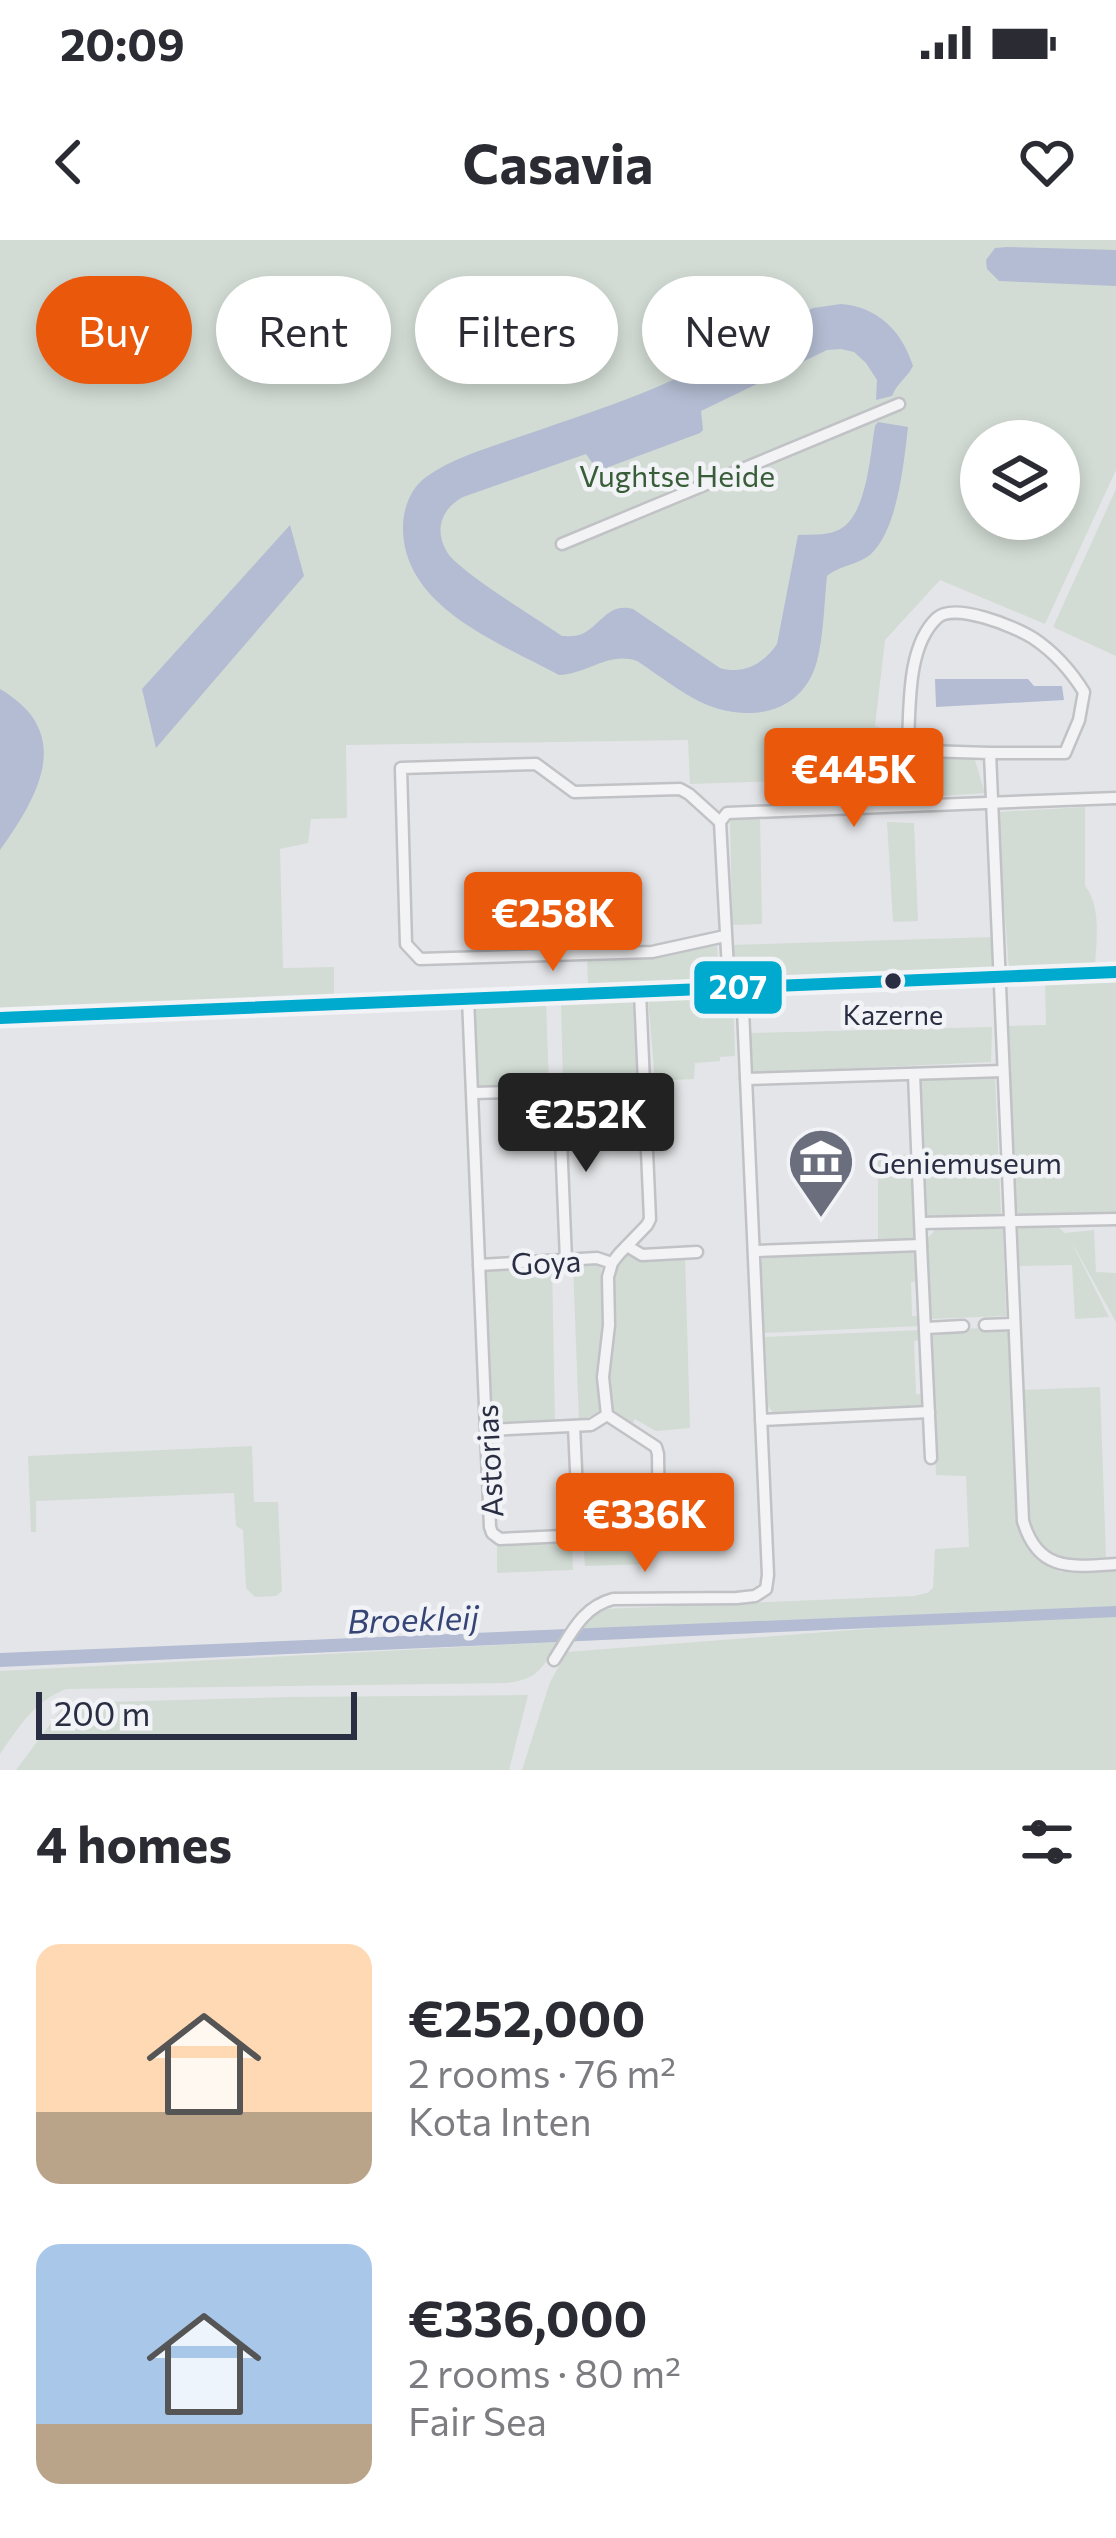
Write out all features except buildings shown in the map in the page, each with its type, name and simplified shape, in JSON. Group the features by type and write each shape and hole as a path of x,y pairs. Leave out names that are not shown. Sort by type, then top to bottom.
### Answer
{"street":[{"path":"562,544 899,404"},
{"path":"946,611 997,622 1032,638 1070,670 1084,692 1065,753 990,753 925,751 908,742 917,653 934,621 946,611"},
{"path":"990,753 1020,1503 1027,1536 1053,1562 1063,1566 1116,1564"},
{"path":"554,1660 593,1606 613,1598 755,1596 766,1589 769,1574 746,1079 725,936 719,822 680,789 574,792 536,764 401,769 406,944 420,958 652,952 725,936"},
{"path":"719,822 727,813 1116,798"},
{"path":"0,1018 1116,972"},
{"path":"487,1430 591,1425 607,1415 603,1377 608,1277 612,1263 650,1219 640,992"},
{"name":"Astorias","path":"468,998 492,1533 500,1539 656,1532 656,1447 607,1415"},
{"path":"746,1079 1003,1071"},
{"path":"914,1074 931,1458"},
{"path":"473,1093 644,1088"},
{"path":"559,1091 566,1260"},
{"path":"921,1223 1116,1219"},
{"path":"754,1251 921,1245"},
{"path":"627,1246 642,1255 698,1252"},
{"name":"Goya","path":"479,1264 597,1258 612,1263"},
{"path":"985,1325 1013,1324"},
{"path":"926,1328 963,1326"},
{"path":"761,1420 928,1412"},
{"path":"574,1426 579,1535"}],"green space":[{"name":"Vughtse Heide","path":"0,240 1116,240 1116,470 1045,624 940,580 885,640 875,726 974,757 985,793 813,805 813,780 690,784 688,740 346,745 347,818 311,819 308,843 280,849 283,968 334,967 334,996 0,1011"},
{"path":"1116,489 1116,656 1053,627"},
{"path":"1085,807 1085,886 1096,914 1095,968 1009,970 997,812"},
{"path":"760,817 762,924 732,925 730,818"},
{"path":"887,822 914,823 918,921 893,922"},
{"path":"993,937 995,967 733,979 733,945"},
{"path":"717,946 719,980 588,986 587,955"},
{"path":"1116,981 1116,1217 1014,1220 1005,1026 1046,1025 1045,982"},
{"path":"733,994 735,1056 695,1063 694,1079 655,1081 648,998"},
{"path":"635,998 637,1082 563,1085 561,1001"},
{"path":"546,1002 549,1086 477,1086 474,1005"},
{"path":"992,1027 991,1062 753,1073 751,1033"},
{"path":"995,1077 1001,1215 924,1218 918,1078"},
{"path":"911,1154 915,1240 878,1241 878,1157"},
{"path":"1057,1226 1065,1233 1094,1230 1096,1272 1116,1273 1116,1322 1070,1239 1109,1317 1075,1319 1072,1265 1018,1266 1017,1230"},
{"path":"937,1228 1003,1229 1006,1316 930,1319 926,1240"},
{"path":"909,1248 918,1256 919,1281 911,1282 912,1316 921,1316 921,1326 764,1333 764,1255"},
{"path":"626,1253 636,1258 685,1255 690,1428 656,1431 635,1419 631,1426 614,1413 607,1396 613,1272"},
{"path":"601,1263 602,1410 579,1422 573,1264"},
{"path":"552,1265 555,1423 492,1423 484,1272"},
{"path":"1009,1327 1019,1520 1042,1560 1060,1572 1116,1570 1116,1770 522,1770 550,1682 567,1652 1034,1616 575,1634 592,1613 603,1609 927,1593 933,1588 935,1549 969,1547 966,1476 936,1475 930,1337 936,1330"},
{"path":"921,1330 922,1339 914,1341 916,1394 924,1395 919,1409 775,1415 768,1406 765,1337"},
{"path":"1100,1387 1106,1557 1056,1556 1039,1545 1026,1518 1020,1390"},
{"path":"252,1446 254,1502 278,1502 282,1591 276,1596 255,1597 246,1588 243,1530 236,1526 234,1493 36,1501 36,1532 31,1532 28,1456"},
{"path":"646,1537 647,1564 585,1566 583,1538"},
{"path":"572,1540 573,1570 497,1573 497,1544"},
{"path":"558,1642 538,1671 507,1683 66,1689 36,1708 0,1754 0,1671"},
{"path":"528,1695 509,1770 16,1770 66,1703"}],"water":[{"path":"995,248 1116,250 1116,286 999,281 987,269 986,260"},
{"path":"854,306 887,323 913,366 892,396 876,400 877,380 854,352 827,350 813,357 813,308"},
{"path":"757,384 701,411 700,433 598,471 586,454 463,497 442,521 443,544 482,583 562,636 582,634 617,609 633,609 720,668 745,669 777,644 798,535 827,534 846,525 861,501 875,426 878,422 908,427 898,495 887,529 870,555 827,576 817,661 803,690 780,707 751,713 719,709 627,659 559,675 458,618 418,578 407,554 403,525 407,504 421,481 436,471 478,451 662,385"},
{"path":"290,525 304,576 156,748 142,689"},
{"path":"935,679 1028,679 1034,686 1062,686 1064,700 936,707"},
{"path":"0,689 23,706 37,725 43,765 27,808 0,850"},
{"path":"1116,1606 1116,1617 0,1667 0,1653"}],"transit line":[{"name":"207","path":"0,1018 1116,972"}],"place":[{"name":"Kazerne","path":"893,981"},
{"name":"Geniemuseum","path":"821,1220"}],"water label":[{"name":"Broekleij","path":"413,1618"}]}
